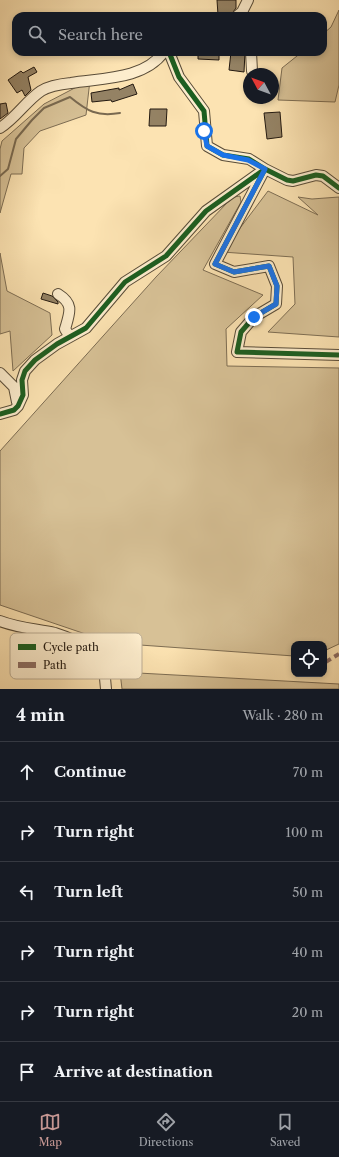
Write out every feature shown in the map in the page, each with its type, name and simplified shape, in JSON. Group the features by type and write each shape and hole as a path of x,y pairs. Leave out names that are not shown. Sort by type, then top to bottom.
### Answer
{"street":[{"path":"242,12 248,0"},
{"path":"247,12 248,0"},
{"path":"0,128 18,114 41,91 57,85 135,73 150,64 159,56"},
{"path":"171,56 179,77 204,111 207,146 223,155 248,160 287,180 293,181 316,175 323,176 339,188"},
{"path":"252,56 252,68"},
{"path":"0,414 14,410 23,395 22,380 25,371 49,349 86,328 125,282 166,256 206,211 265,169"},
{"path":"265,169 215,264 234,272 269,266 277,286 276,304 254,317 241,332 237,352 339,355"},
{"path":"58,294 68,301 69,314 65,329 70,337"},
{"path":"0,373 14,386 17,396 14,410"},
{"path":"0,621 26,630 48,633"},
{"path":"105,679 106,689"}],"shaded area":[{"path":"339,10 339,85 335,102 279,100 282,68 297,56 327,56 327,30 331,27"},
{"path":"90,80 86,115 40,131 24,148 22,174 11,174 0,213 0,149 2,141 44,104"},
{"path":"268,191 318,215 298,197 312,199 339,197 339,337 268,332 295,304 293,257 222,252"},
{"path":"240,196 241,202 203,270 263,295 226,329 227,366 339,368 339,644 327,650 327,641 291,641 291,656 142,645 142,633 83,633 0,605 0,451 156,277 234,197"},
{"path":"0,253 7,291 50,313 52,335 13,371 10,331 0,334"},
{"path":"142,673 339,684 339,689 122,689 121,679 142,679"}],"building":[{"path":"217,0 236,0 236,8 233,12 218,12"},
{"path":"198,56 219,56 219,60 198,59"},
{"path":"231,56 245,56 243,72 229,70"},
{"path":"34,67 37,72 28,77 31,90 25,96 22,90 17,93 8,80 21,71 23,73"},
{"path":"133,84 137,94 112,102 111,100 92,102 91,93 119,88 119,90"},
{"path":"6,103 8,113 0,119 0,104"},
{"path":"150,109 167,109 166,126 149,126"},
{"path":"280,112 282,137 267,139 264,113"},
{"path":"43,293 52,296 58,304 41,299"}],"waterway":[{"path":"0,176 8,169 16,139 44,108 70,97 93,112 105,114 120,113"}],"marked path":[{"path":"327,661 339,654"}],"cycle path":[{"path":"171,56 179,77 204,111 207,146 223,155 249,159 265,169 215,264 234,272 269,266 277,286 276,304 254,317 241,332 237,352 339,355"},
{"path":"0,414 14,410 18,406 23,395 22,380 25,371 35,360 57,344 86,328 125,282 166,256 206,211 265,169 287,180 293,181 316,175 323,176 339,188"}],"route":[{"path":"204,131 207,146 216,152 223,155 248,160 265,169 215,264 234,272 269,266 277,286 276,304 254,317"}]}
